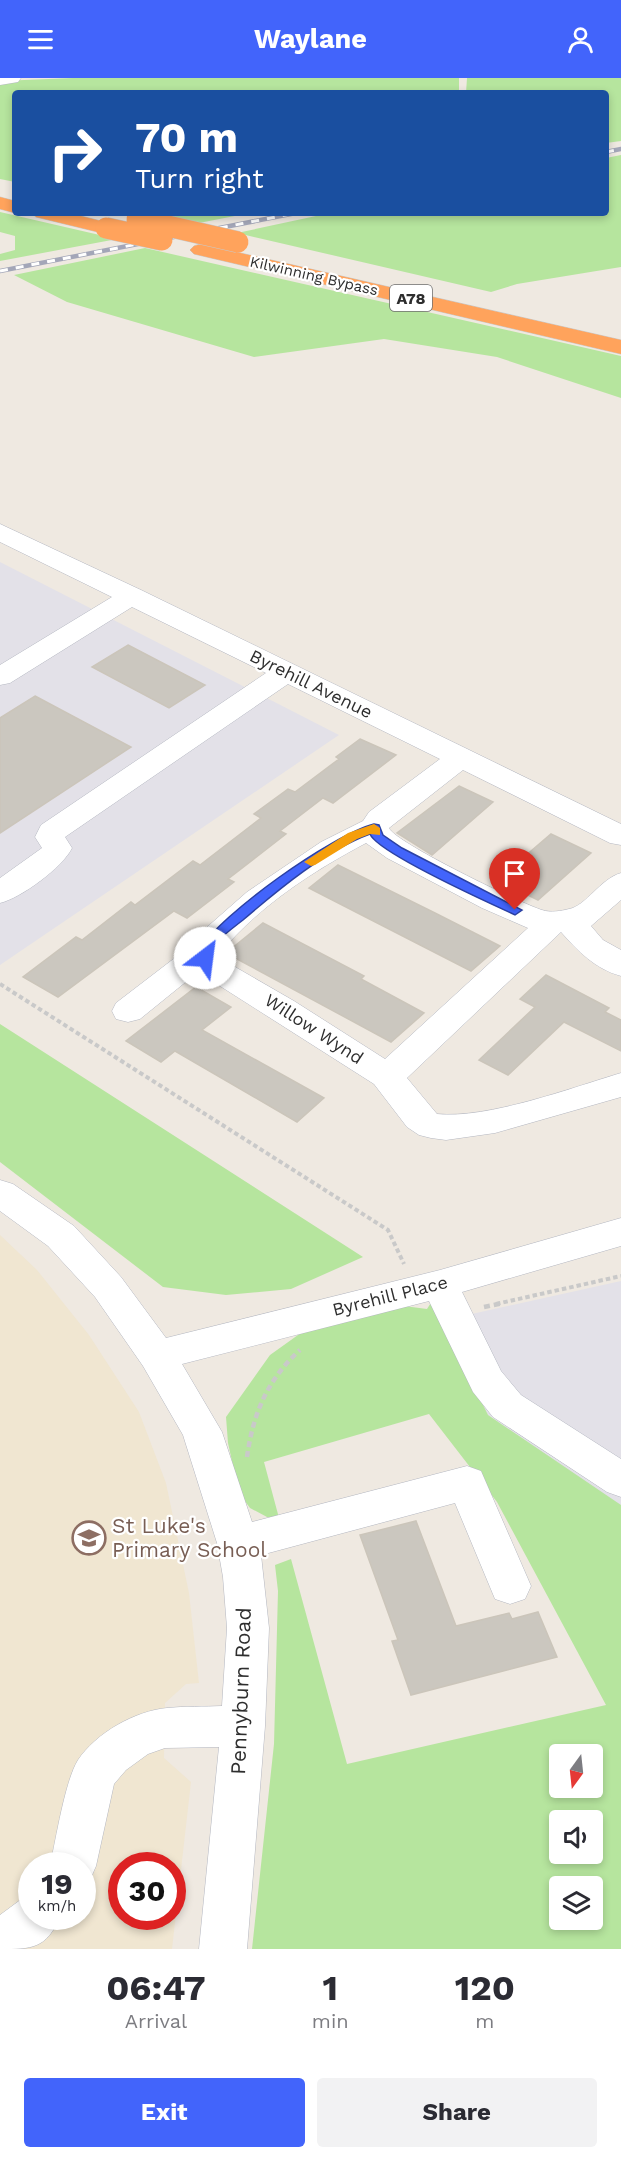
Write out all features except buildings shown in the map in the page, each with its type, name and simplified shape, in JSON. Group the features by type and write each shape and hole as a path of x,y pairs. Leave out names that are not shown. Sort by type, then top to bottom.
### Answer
{"highway":[{"name":"Kilwinning Bypass","path":"71,216 109,220 137,219 621,329"},
{"name":"Kilwinning Bypass","path":"109,220 201,250 621,346"}],"street":[{"path":"0,79 12,78"},
{"name":"Byrehill Avenue","path":"0,532 621,836"},
{"path":"0,677 132,596"},
{"path":"0,893 54,854 57,848 50,837 52,832 286,672"},
{"path":"128,1011 204,951 213,939 259,899 310,862 352,836 374,828 380,819 461,757"},
{"path":"374,828 377,837 440,873 493,901 537,920 562,922 582,918 621,883"},
{"path":"562,922 592,947 621,965"},
{"path":"387,1077 562,922"},
{"name":"Willow Wynd","path":"204,951 205,958 212,968 311,1026 387,1077 410,1104 420,1120 432,1126 480,1122 562,1104 621,1085"},
{"name":"Pennyburn Road","path":"0,1193 61,1236 108,1287 157,1355 202,1432 238,1543 244,1577 248,1629 243,1726 223,1949"},
{"name":"Byrehill Place","path":"157,1355 436,1296 621,1232"},
{"path":"436,1296 487,1380 507,1406 621,1480"},
{"path":"238,1543 467,1483 510,1586"},
{"path":"77,1852 94,1775 110,1755 134,1738 165,1728 243,1726"}],"path":[{"path":"0,984 388,1230 436,1296 570,1289 621,1276"},
{"path":"247,1461 250,1430 258,1403 272,1379 287,1360 308,1344"}],"shaded area":[{"path":"0,562 339,735 0,965"},
{"name":"St Luke's Primary School","path":"0,1235 37,1270 89,1335 139,1412 166,1483 189,1593 199,1683 186,1684 165,1703 164,1758 191,1782 183,1852 108,1852 108,1930 174,1930 172,1949 0,1949"},
{"path":"621,1281 621,1507 488,1415 440,1321"}],"green space":[{"path":"73,78 459,78 459,90 12,90 12,181 0,179 0,81"},
{"path":"467,78 621,78 621,141 609,143 609,90 466,90"},
{"path":"621,155 621,267 517,284 491,292 237,233 316,216 609,216 609,157"},
{"path":"0,212 117,239 0,261 0,254 15,250 15,236 0,232"},
{"path":"167,216 235,216 199,223"},
{"path":"145,248 621,356 621,398 497,357 384,339 254,357 67,302 14,275"},
{"path":"0,1024 363,1257 291,1289 226,1295 163,1287 0,1162"},
{"path":"432,1301 488,1415 621,1505 621,1949 252,1949 274,1744 278,1591 275,1565 291,1559 347,1764 606,1705 497,1502 429,1414 264,1462 279,1518 267,1517 250,1508 239,1493 228,1443 226,1417 270,1355 305,1330 404,1306 427,1309"}],"railway":[{"path":"609,151 621,149"},
{"path":"0,271 281,216"}],"slow traffic":[{"path":"311,862 352,836 374,828 376,832"}],"place":[{"name":"St Luke's Primary School","path":"89,1538"}],"route":[{"path":"205,958 204,951 213,939 259,899 310,862 352,836 374,828 377,837 398,851 493,901 515,910"}]}
